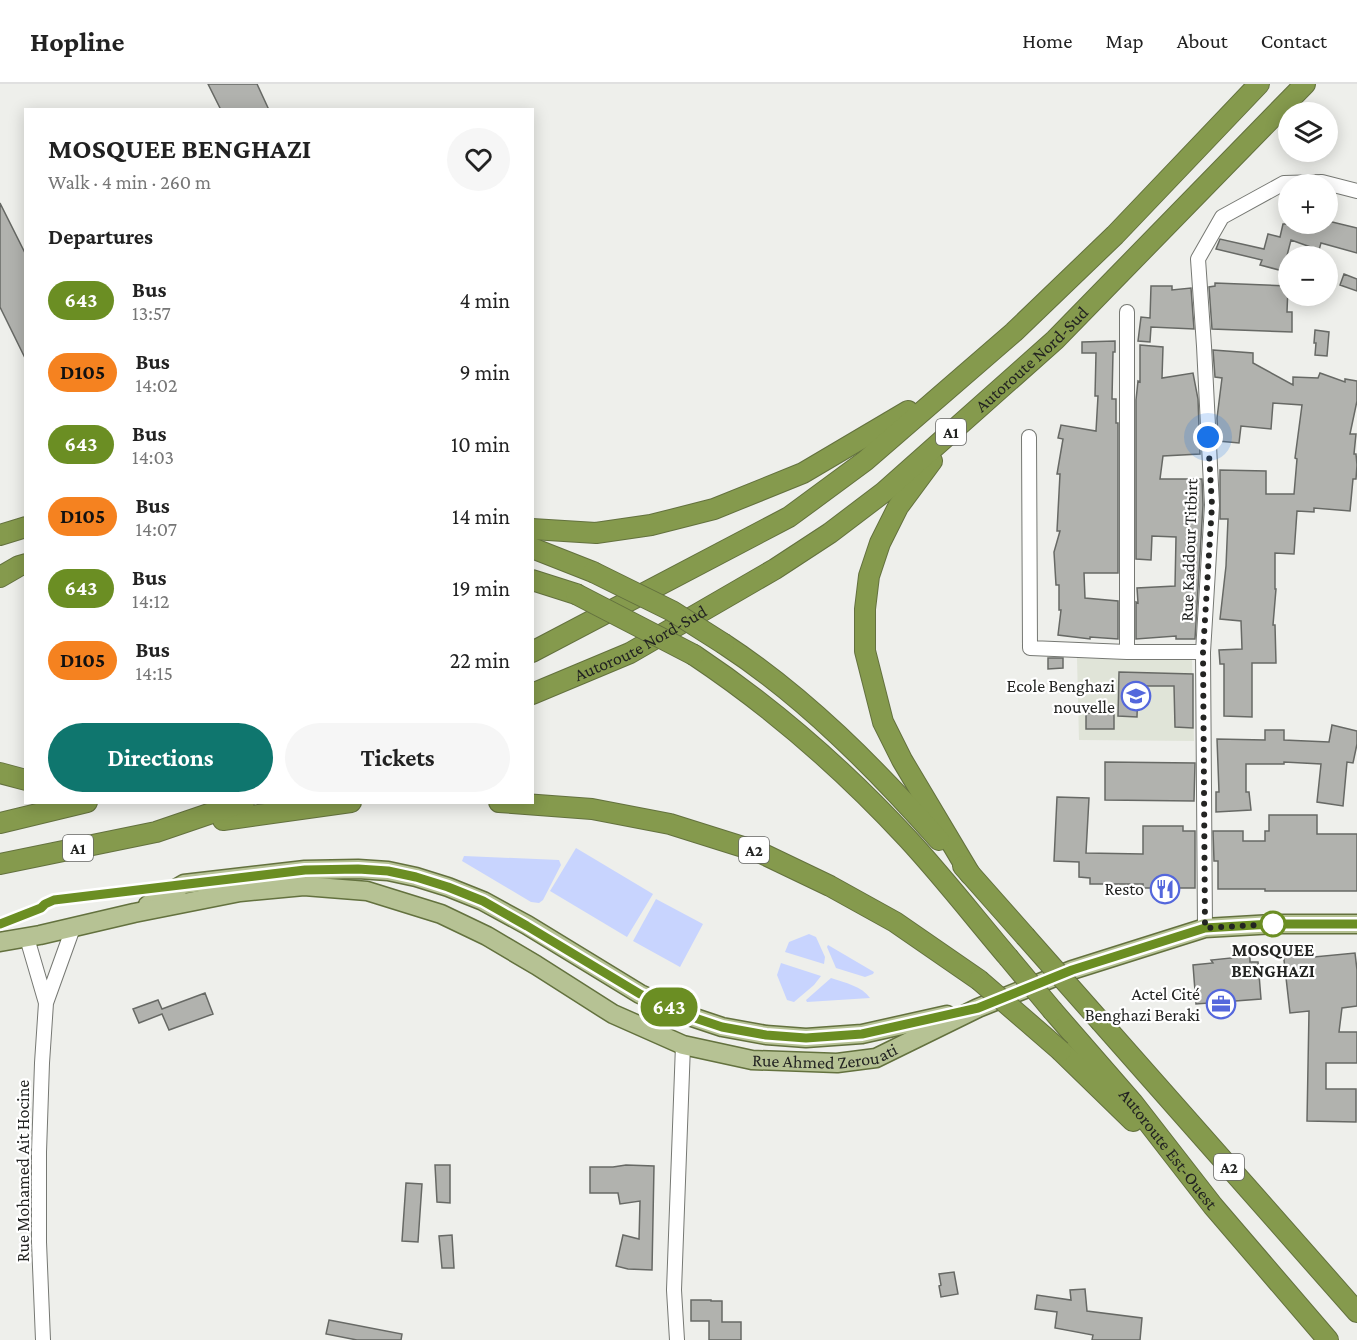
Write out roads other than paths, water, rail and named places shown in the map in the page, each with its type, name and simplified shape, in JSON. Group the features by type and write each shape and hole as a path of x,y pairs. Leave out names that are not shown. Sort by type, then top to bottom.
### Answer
{"highway":[{"name":"Autoroute Nord-Sud","path":"534,651 789,517 865,461 1014,332 1115,235 1260,84"},
{"name":"Autoroute Nord-Sud","path":"534,693 630,652 775,569 830,533 884,492 1055,340 1305,84"},
{"path":"534,529 596,532 651,525 714,509 803,473 956,382"},
{"path":"967,418 898,507 880,543 869,576 865,609 865,651 883,722 902,760 970,874"},
{"path":"0,535 24,528"},
{"path":"534,549 592,572 672,611 756,665 850,747 914,812 970,874"},
{"path":"0,577 24,565"},
{"name":"Autoroute Est-Ouest","path":"534,581 576,594 694,655 734,682 792,728 852,783 908,839 1133,1103 1213,1206 1328,1340"},
{"path":"0,773 24,779"},
{"name":"A1","path":"0,823 79,804"},
{"name":"A1","path":"0,864 156,832 238,804"},
{"path":"156,832 245,816 336,804"},
{"name":"A2","path":"526,804 592,809 670,824 759,852 830,886 894,922 979,980 1061,1051 1119,1107 1213,1206"},
{"name":"Autoroute Est-Ouest","path":"970,874 1357,1312"}],"main road":[{"name":"Rue Ahmed Zerouati","path":"134,913 184,884 305,870 388,871 427,880 483,901 640,994 686,1015 722,1027 766,1035 806,1038 862,1034 978,1008"},
{"name":"Rue Ahmed Zerouati","path":"0,942 240,892 304,886 367,891 441,914 536,965 613,1014 683,1045 752,1060 837,1063 876,1058 978,1008"},
{"path":"978,1008 1072,970 1205,928 1274,924 1357,924"}],"street":[{"name":"Rue Kaddour Titbirt","path":"1205,928 1203,652 1212,505 1198,259 1222,217 1284,183 1322,182 1357,191"},
{"path":"1126,652 1127,312"},
{"path":"1029,437 1030,648 1203,652"},
{"path":"46,1003 72,928"},
{"path":"27,938 46,1003"},
{"name":"Rue Mohamed Ait Hocine","path":"43,1340 39,1242 39,1152 46,1003"},
{"path":"677,1340 674,1290 683,1045"}],"place":[{"name":"Ecole Benghazi nouvelle","path":"1136,696"},
{"name":"Resto","path":"1165,889"},
{"name":"MOSQUEE BENGHAZI","path":"1273,924"},
{"name":"Actel Cité Benghazi Beraki","path":"1221,1004"}]}
